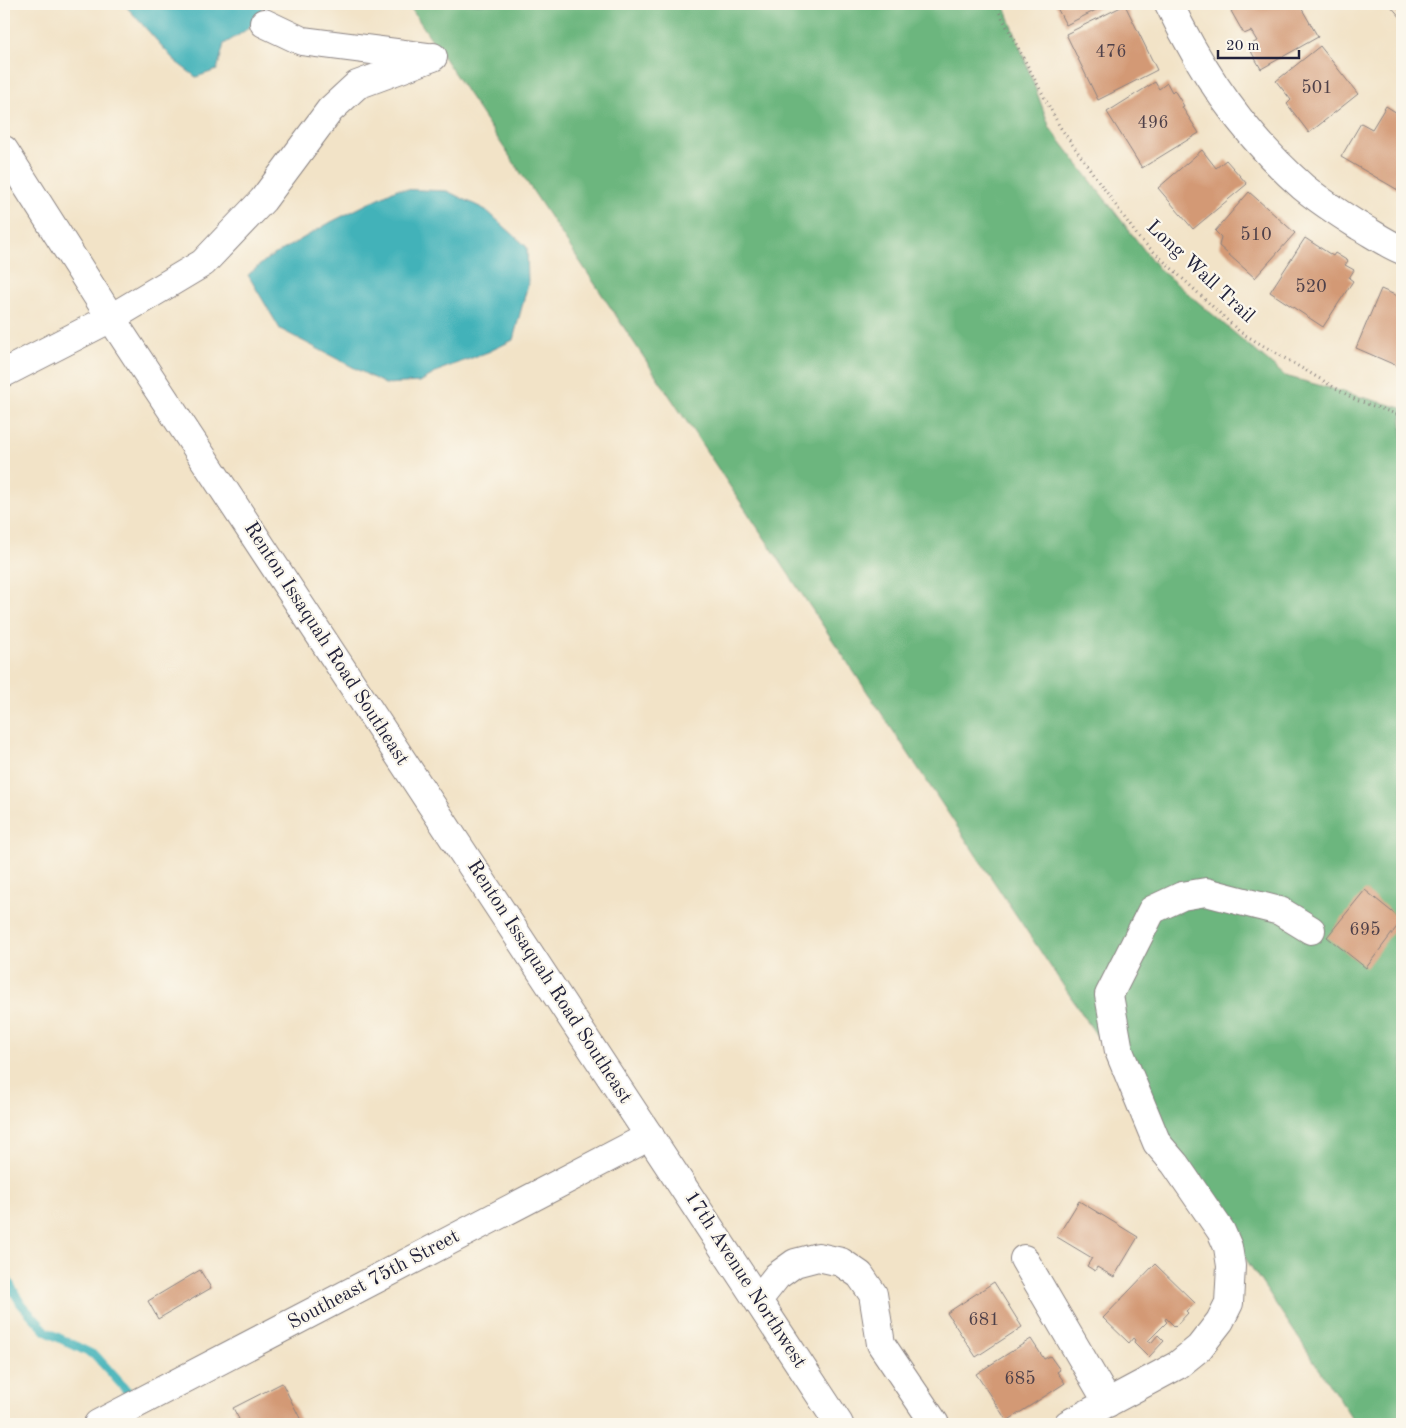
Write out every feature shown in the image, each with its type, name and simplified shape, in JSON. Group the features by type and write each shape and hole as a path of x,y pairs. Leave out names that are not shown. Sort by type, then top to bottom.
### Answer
{"street":[{"path":"1169,4 1202,64 1231,108 1262,145 1303,187 1342,215 1402,250"},
{"path":"4,373 111,318 202,263 263,200 330,110 357,85 434,58 302,41 264,23"},
{"name":"Renton Issaquah Road Southeast","path":"4,150 111,318 650,1136"},
{"path":"1068,1424 1178,1365 1199,1348 1220,1321 1229,1303 1231,1266 1228,1247 1221,1231 1175,1164 1157,1143 1119,1051 1109,995 1152,910 1182,896 1206,892 1280,911 1311,930"},
{"name":"17th Avenue Northwest","path":"650,1136 838,1424"},
{"name":"Southeast 75th Street","path":"98,1424 650,1136"},
{"path":"758,1300 777,1276 795,1263 818,1257 841,1262 860,1275 873,1294 881,1344 934,1424"},
{"path":"1024,1259 1108,1403"}],"path":[{"name":"Long Wall Trail","path":"995,4 1060,127 1139,238 1240,332 1356,400 1402,416"}],"green space":[{"path":"408,4 1004,4 1050,128 1158,268 1285,376 1402,408 1402,1424 1356,1424"}],"water":[{"path":"124,4 263,4 253,23 224,44 217,70 196,77 176,62"},
{"path":"397,189 447,191 486,210 527,247 528,284 513,340 488,352 442,369 420,382 385,384 280,329 248,275 267,259 331,222"}],"building":[{"path":"1055,4 1108,4 1066,25"},
{"path":"1244,4 1299,4 1318,37 1261,69 1248,46 1257,41 1251,31 1244,34 1231,11"},
{"path":"1389,4 1402,4 1402,19"},
{"path":"1125,5 1157,70 1098,100 1066,34"},
{"path":"1320,46 1358,94 1309,133 1287,104 1291,100 1276,81"},
{"path":"1155,82 1159,89 1167,83 1172,92 1174,90 1184,106 1182,107 1199,133 1142,168 1107,112"},
{"path":"1386,106 1402,116 1402,183 1398,190 1341,157 1361,123 1372,129"},
{"path":"1202,150 1216,168 1226,160 1247,184 1193,229 1158,188"},
{"path":"1249,192 1295,233 1255,278 1219,246 1221,237 1215,231"},
{"path":"1305,238 1333,256 1335,253 1348,261 1345,265 1354,270 1349,278 1353,281 1323,327 1270,292"},
{"path":"1381,289 1402,298 1402,368 1356,348"},
{"path":"1365,890 1402,920 1366,968 1327,937"},
{"path":"1079,1201 1138,1237 1114,1277 1097,1267 1095,1271 1087,1266 1092,1258 1057,1237"},
{"path":"1155,1264 1195,1303 1186,1311 1188,1313 1175,1327 1166,1318 1167,1322 1148,1341 1151,1343 1158,1335 1164,1341 1149,1357 1134,1342 1133,1338 1129,1343 1103,1318"},
{"path":"200,1270 211,1288 158,1319 148,1301"},
{"path":"994,1282 1022,1327 976,1357 947,1313"},
{"path":"1031,1339 1044,1359 1050,1356 1060,1370 1057,1372 1065,1383 1007,1421 976,1374"},
{"path":"282,1383 303,1424 228,1424 239,1419 233,1408"}],"waterway":[{"path":"4,1274 21,1304 47,1332 96,1356 129,1393"}]}
